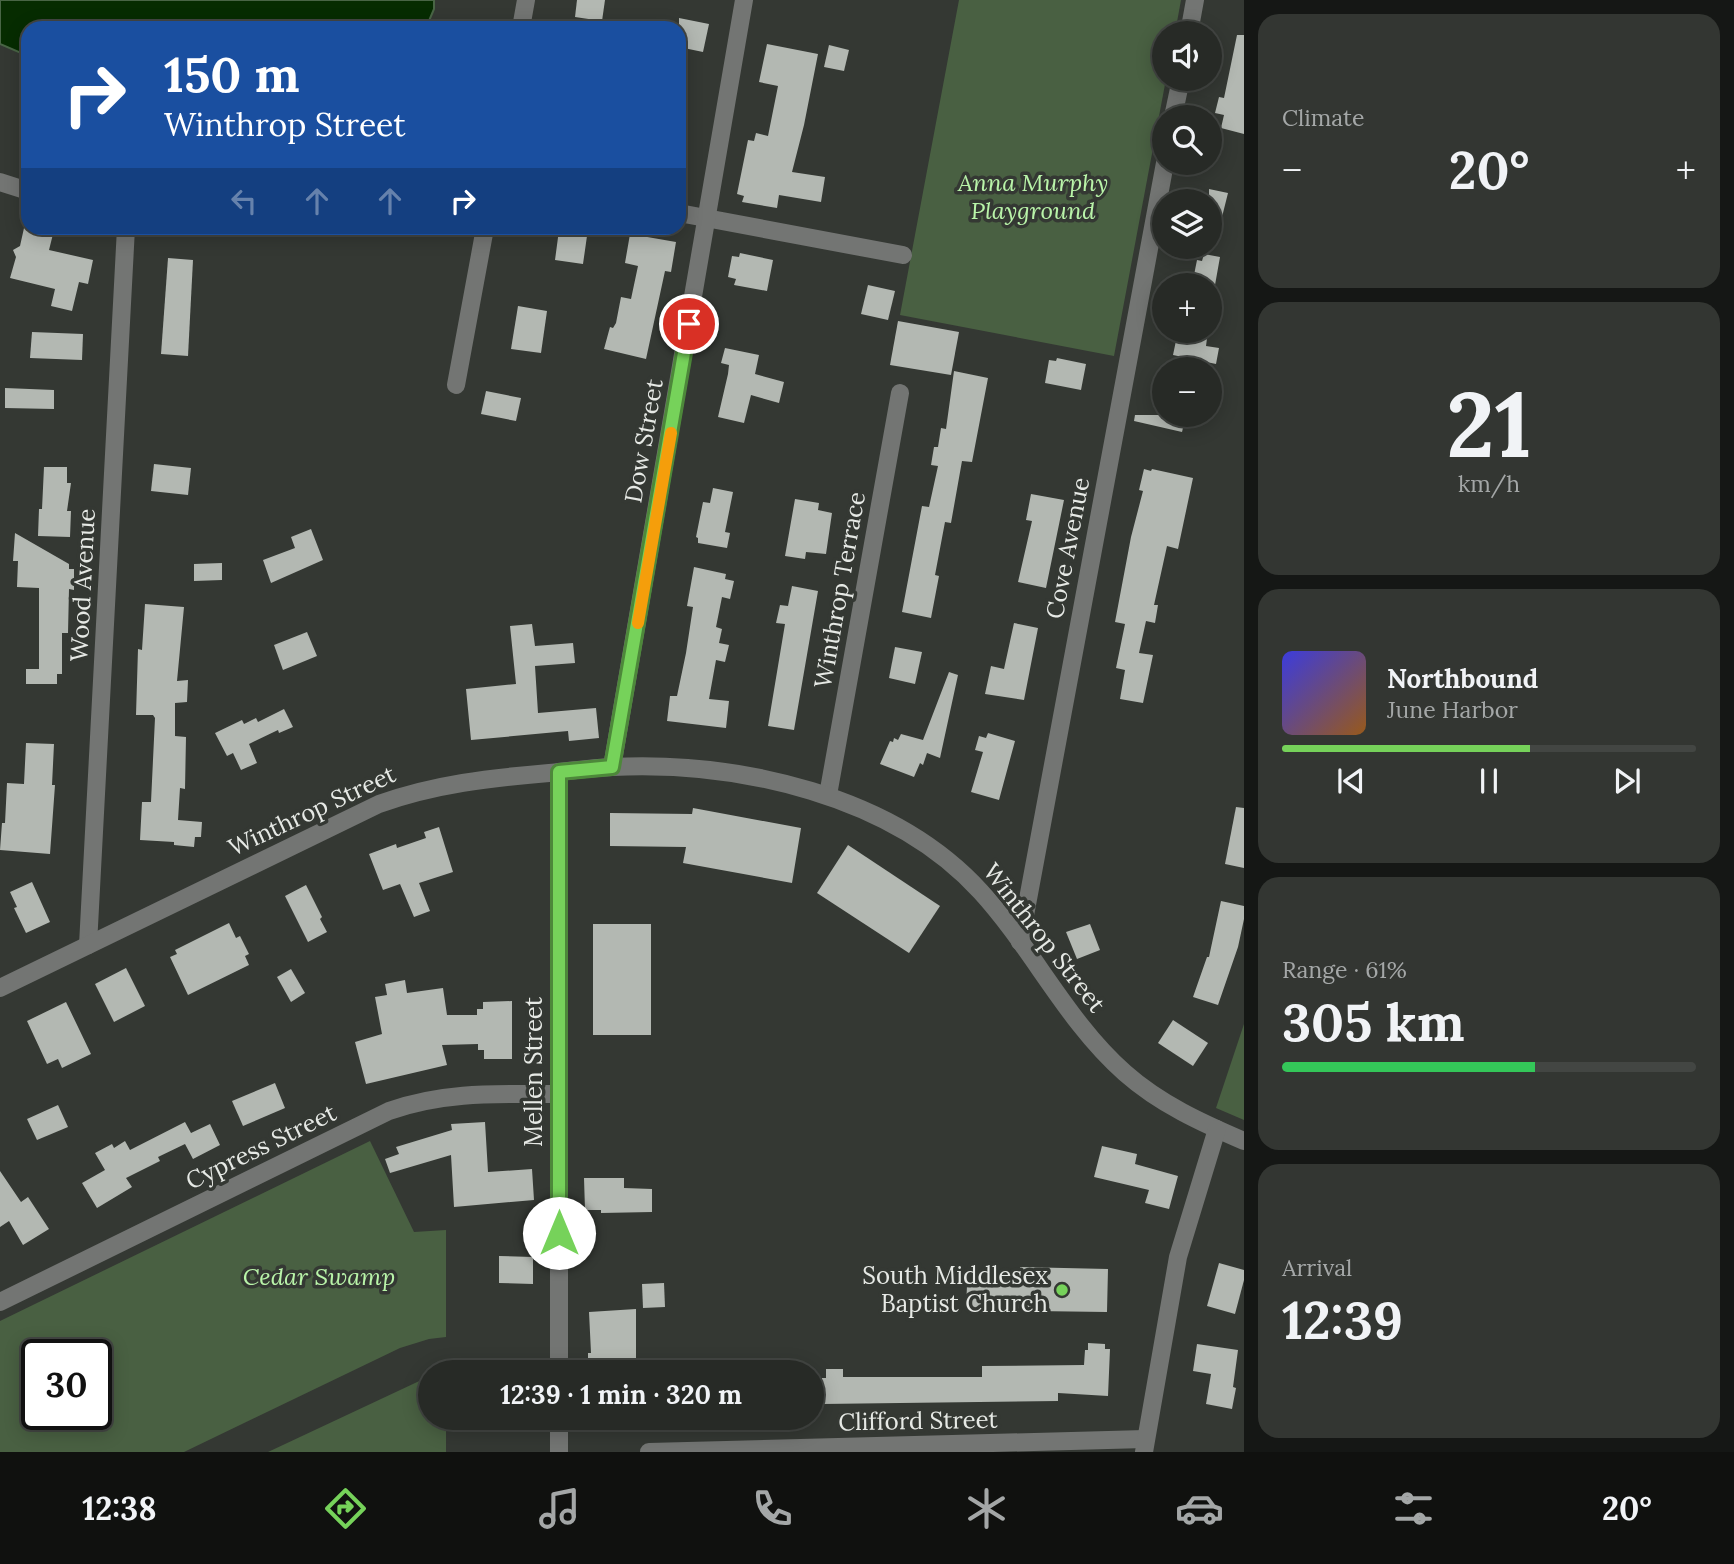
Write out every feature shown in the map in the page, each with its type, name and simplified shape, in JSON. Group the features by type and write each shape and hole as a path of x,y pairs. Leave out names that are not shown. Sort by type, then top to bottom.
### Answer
{"street":[{"path":"522,21 526,0"},
{"name":"Dow Street","path":"612,767 744,0"},
{"path":"1191,21 1195,0"},
{"name":"Cove Avenue","path":"1020,942 1163,175"},
{"path":"0,182 21,189"},
{"path":"686,214 903,255"},
{"name":"Wood Avenue","path":"88,945 126,235"},
{"path":"456,385 484,235"},
{"name":"Winthrop Terrace","path":"828,795 900,393"},
{"name":"Winthrop Street","path":"0,988 379,804 410,793 450,783 612,767 663,767 719,772 828,795 896,824 930,847 980,891 1086,1032 1126,1074 1172,1107 1244,1141"},
{"name":"Mellen Street","path":"559,772 559,1360"},
{"name":"Cypress Street","path":"0,1302 389,1111 415,1101 463,1094 559,1094"},
{"path":"1145,1446 1178,1257 1217,1129"},
{"path":"559,1430 559,1452"},
{"name":"Clifford Street","path":"649,1452 1145,1446"}],"green space":[{"name":"Anna Murphy Playground","path":"959,0 1181,0 1177,21 1152,21 1152,91 1164,91 1161,105 1152,105 1152,154 1114,356 900,315"},
{"path":"1244,1024 1244,1120 1216,1108"},
{"name":"Cedar Swamp","path":"370,1141 414,1232 446,1230 446,1337 400,1348 184,1452 0,1452 0,1321"},
{"path":"418,1382 418,1430 446,1430 446,1452 268,1452"}],"shaded area":[{"path":"0,0 434,0 434,9 429,21 21,21 21,53 0,44"}],"building":[{"path":"577,0 605,0 602,21 575,17"},
{"path":"679,18 709,24 703,52 686,48 686,21 679,21"},
{"path":"1237,35 1244,35 1244,134 1222,128 1222,105 1217,105 1219,97 1224,98"},
{"path":"767,44 818,54 792,172 825,177 821,202 779,195 777,208 742,202 744,196 737,194 748,140 754,141 756,133 768,136 778,86 759,82"},
{"path":"829,45 849,50 844,71 824,67"},
{"path":"1222,192 1228,193 1222,217"},
{"path":"22,235 53,235 49,250 93,260 88,284 79,282 72,311 51,306 55,289 10,278 16,257 13,250 20,246"},
{"path":"558,235 587,236 583,264 555,260"},
{"path":"630,235 676,242 671,272 665,271 646,359 604,349 610,327 613,328 616,323 621,297 631,299 638,266 625,263"},
{"path":"740,253 773,260 767,291 734,285 736,279 728,277 732,256 739,257"},
{"path":"168,258 193,260 188,356 161,354"},
{"path":"1220,259 1217,273 1194,273 1197,260"},
{"path":"868,285 895,291 888,320 861,314"},
{"path":"518,306 547,311 541,353 511,349"},
{"path":"898,321 959,332 951,375 890,365"},
{"path":"32,332 83,334 82,360 30,358"},
{"path":"1176,343 1206,343 1206,346 1219,348 1217,357 1173,355"},
{"path":"725,348 759,355 755,374 784,382 779,403 751,395 744,423 718,417 729,365 721,363"},
{"path":"1057,358 1086,364 1081,390 1045,383 1049,360 1056,361"},
{"path":"954,371 988,378 972,462 962,461 951,523 945,522 935,575 939,576 931,618 902,612 922,506 929,507 938,466 931,465 934,447 938,447 941,428 946,429"},
{"path":"5,388 54,390 54,409 5,408"},
{"path":"486,391 521,398 516,421 481,414"},
{"path":"1135,415 1152,415 1152,425 1134,421"},
{"path":"1160,427 1183,427 1182,432"},
{"path":"154,464 191,468 188,495 151,491"},
{"path":"44,467 67,467 67,483 71,483 67,511 71,511 70,537 38,536"},
{"path":"1144,469 1193,478 1178,549 1167,546 1154,605 1158,605 1155,623 1146,621 1139,653 1153,655 1143,703 1120,699 1125,670 1116,668 1125,624 1115,622 1131,537 1143,491 1139,490"},
{"path":"713,488 733,492 725,532 730,533 727,548 698,543 696,537 703,502 710,503"},
{"path":"1031,494 1064,500 1046,588 1018,582 1032,521 1026,520"},
{"path":"795,499 819,503 818,510 832,513 826,554 806,552 805,559 785,556"},
{"path":"311,529 323,560 271,583 263,560 295,548 291,537"},
{"path":"15,533 69,564 69,569 74,569 74,590 69,589 68,633 62,633 62,674 57,674 57,684 26,684 26,669 39,669 39,588 17,587 18,561 13,561"},
{"path":"222,563 222,580 194,581 194,564"},
{"path":"694,567 726,574 725,579 734,581 730,599 722,597 716,627 722,629 719,643 729,645 725,662 716,660 709,699 729,701 726,728 667,721 670,696 677,696 686,653 693,607 687,606"},
{"path":"792,586 818,591 794,730 768,726 785,624 776,623 780,605 788,606"},
{"path":"145,604 184,607 177,681 188,680 187,702 175,703 175,736 186,737 185,789 180,788 178,820 202,822 201,837 195,837 194,847 174,845 174,842 140,840 142,802 151,802 155,718 153,715 136,715 138,649 142,650"},
{"path":"1014,623 1038,628 1024,700 985,694 991,666 1004,669"},
{"path":"532,624 535,646 573,643 575,663 535,666 538,713 596,708 599,738 569,741 568,731 471,740 466,689 516,684 510,626"},
{"path":"307,632 317,656 283,670 274,645"},
{"path":"895,647 922,652 915,684 889,678"},
{"path":"949,672 958,675 940,758 927,753 923,765 920,763 914,777 880,764 890,741 893,742 894,738 898,740 901,734 923,740"},
{"path":"284,709 293,727 279,733 278,730 249,744 257,763 241,770 233,753 227,756 215,733 242,720 244,724 256,718 258,722"},
{"path":"988,733 1015,741 999,800 971,792 983,752 975,750 979,736 986,738"},
{"path":"26,743 54,744 52,785 55,785 50,854 0,850 2,823 5,823 7,783 24,784"},
{"path":"1236,807 1244,808 1244,868 1225,864"},
{"path":"693,808 801,828 792,883 683,863 686,847 610,846 610,813 692,814"},
{"path":"439,827 453,872 419,883 430,911 414,917 400,884 383,890 369,854 396,844 397,848 426,838 424,832"},
{"path":"848,845 940,906 909,953 817,893"},
{"path":"32,882 50,922 26,933 10,892"},
{"path":"306,885 327,932 308,942 285,896"},
{"path":"1221,901 1244,906 1244,919 1238,947 1218,1005 1193,997 1209,957"},
{"path":"229,923 236,938 240,936 249,954 245,956 249,965 188,995 170,957 177,954 175,950"},
{"path":"593,924 651,924 651,1035 593,1035"},
{"path":"1090,924 1100,950 1077,959 1066,932"},
{"path":"126,968 145,1006 114,1022 95,984"},
{"path":"291,969 305,993 291,1002 277,977"},
{"path":"405,980 407,993 443,988 447,1015 477,1015 477,1009 483,1009 483,1002 512,1001 512,1059 484,1059 484,1050 478,1050 478,1044 442,1045 447,1065 366,1084 355,1042 382,1034 375,997 387,995 385,984"},
{"path":"66,1002 91,1054 62,1068 58,1059 47,1064 27,1021"},
{"path":"1173,1020 1208,1043 1193,1066 1158,1043"},
{"path":"275,1083 285,1108 243,1126 232,1101"},
{"path":"58,1105 68,1127 37,1140 27,1119"},
{"path":"185,1122 191,1133 210,1124 220,1145 193,1159 185,1144 158,1157 160,1161 126,1178 132,1187 97,1208 82,1183 105,1170 95,1153 112,1144 114,1148 125,1141 130,1150"},
{"path":"485,1122 488,1172 532,1169 534,1200 454,1207 451,1155 390,1173 385,1159 399,1154 396,1147 452,1130 451,1124"},
{"path":"1102,1146 1137,1154 1135,1164 1178,1176 1169,1209 1145,1203 1149,1190 1094,1177"},
{"path":"0,1171 21,1202 28,1197 49,1229 23,1245 9,1221 0,1227"},
{"path":"584,1178 624,1178 624,1188 652,1189 652,1212 601,1213 601,1210 585,1210"},
{"path":"499,1256 533,1257 533,1284 499,1283"},
{"path":"1219,1263 1244,1270 1235,1314 1207,1306"},
{"path":"1020,1267 1108,1269 1107,1312 966,1310 967,1285 1015,1286 1015,1275 1020,1275"},
{"path":"664,1283 665,1307 643,1308 642,1284"},
{"path":"636,1309 636,1360 588,1360 588,1353 591,1353 589,1312"},
{"path":"1088,1343 1105,1344 1105,1349 1110,1349 1108,1396 1058,1393 1058,1401 824,1404 826,1369 843,1369 843,1377 982,1377 982,1366 1084,1365 1085,1350 1088,1350"},
{"path":"1197,1344 1238,1350 1232,1409 1206,1404 1211,1374 1193,1371"}],"slow traffic":[{"path":"638,623 671,433"}],"place":[{"name":"South Middlesex Baptist Church","path":"1062,1290"}],"route":[{"path":"559,1233 559,772 612,767 689,324"}]}
